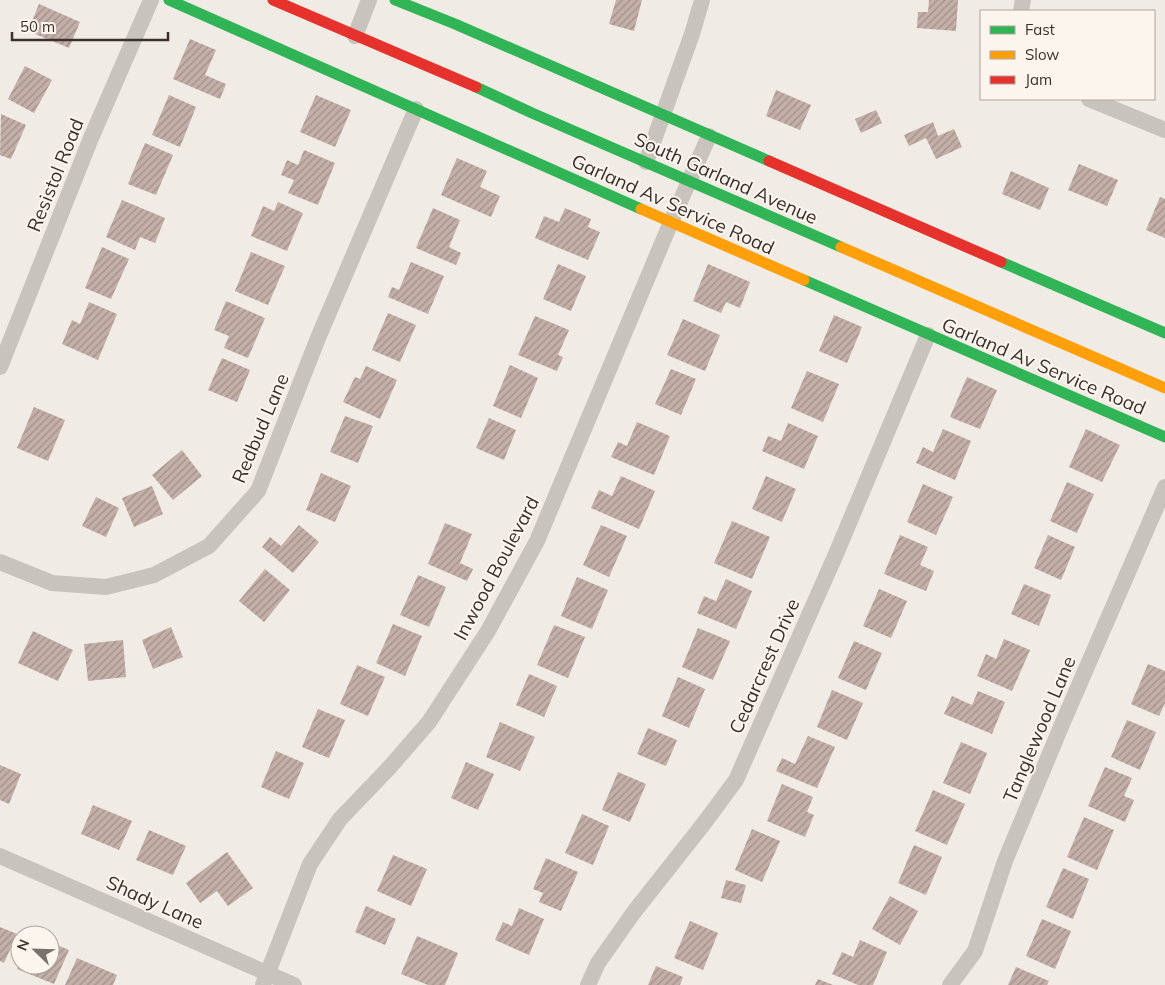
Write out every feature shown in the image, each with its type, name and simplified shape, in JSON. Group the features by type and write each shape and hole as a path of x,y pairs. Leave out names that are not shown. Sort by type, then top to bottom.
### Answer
{"main road":[{"name":"Garland Av Service Road","path":"168,0 928,335 1165,437"},
{"name":"South Garland Avenue","path":"272,0 449,74 532,113 1165,388"},
{"name":"South Garland Avenue","path":"395,0 455,24 1165,333"}],"street":[{"name":"Resistol Road","path":"0,367 91,138 151,0"},
{"path":"355,36 369,0"},
{"path":"646,162 692,34 702,0"},
{"path":"1091,100 1165,130"},
{"name":"Redbud Lane","path":"0,562 52,583 106,587 154,574 210,546 258,491 318,338 416,110"},
{"name":"Inwood Boulevard","path":"265,979 310,864 340,819 389,768 429,722 488,631 537,541 709,136"},
{"name":"Cedarcrest Drive","path":"588,985 598,963 634,912 736,780 836,554 928,335"},
{"name":"Tanglewood Lane","path":"950,985 974,951 1005,861 1066,713 1165,487"},
{"name":"Shady Lane","path":"0,856 265,979 294,985"}],"building":[{"path":"616,0 642,0 634,31 609,24"},
{"path":"929,0 958,0 956,31 917,28 918,12 928,12"},
{"path":"39,4 80,22 69,48 28,31"},
{"path":"190,39 216,50 205,75 226,84 220,99 173,79"},
{"path":"25,66 52,80 34,113 8,99"},
{"path":"776,90 811,105 800,130 766,116"},
{"path":"169,95 196,107 180,147 152,135"},
{"path":"316,95 351,110 335,147 300,132"},
{"path":"876,110 882,123 861,133 855,119"},
{"path":"1,114 26,125 11,159 0,155"},
{"path":"933,122 938,136 954,129 962,147 936,159 926,138 909,146 904,135"},
{"path":"145,143 173,155 156,195 128,184"},
{"path":"304,150 335,163 318,205 288,193 294,180 281,175 287,160 298,165"},
{"path":"457,158 487,171 480,187 500,196 491,217 441,195"},
{"path":"1079,164 1118,180 1107,206 1068,190"},
{"path":"1011,171 1049,188 1040,210 1002,194"},
{"path":"1160,197 1165,199 1165,238 1146,230"},
{"path":"122,200 165,218 155,243 140,237 135,250 106,237"},
{"path":"278,202 303,213 287,251 251,236 263,206 274,211"},
{"path":"433,208 460,220 449,247 461,253 456,265 416,248"},
{"path":"565,208 591,219 588,227 600,232 588,260 535,238 544,216 559,222"},
{"path":"102,247 129,259 111,299 85,288"},
{"path":"251,252 285,266 268,305 235,291"},
{"path":"411,262 444,276 428,314 388,297 392,287 399,290"},
{"path":"558,264 586,276 571,311 543,299"},
{"path":"708,264 750,282 740,308 726,302 721,313 693,301"},
{"path":"226,301 265,318 248,358 224,348 229,336 214,330"},
{"path":"89,302 117,314 98,360 62,344 72,320 80,324"},
{"path":"388,313 416,325 400,362 372,350"},
{"path":"834,315 862,327 847,363 819,351"},
{"path":"535,316 569,330 558,355 563,357 557,371 518,355"},
{"path":"683,319 720,335 705,371 667,355"},
{"path":"222,358 250,370 237,402 208,390"},
{"path":"510,365 538,378 521,418 493,406"},
{"path":"366,366 397,380 380,419 343,402 355,377 360,379"},
{"path":"671,369 696,379 681,415 655,404"},
{"path":"807,371 839,384 823,422 791,408"},
{"path":"967,377 997,390 980,429 950,417"},
{"path":"34,407 65,420 48,461 17,448"},
{"path":"345,416 373,426 358,463 330,452"},
{"path":"489,418 516,430 504,460 476,448"},
{"path":"637,422 670,436 654,475 611,457 618,442 627,446"},
{"path":"788,423 818,436 804,469 762,451 768,436 781,441"},
{"path":"943,429 971,441 955,480 916,463 923,447 933,452"},
{"path":"1086,429 1120,445 1102,482 1069,467"},
{"path":"182,450 202,476 173,500 152,475"},
{"path":"321,473 351,486 335,522 306,510"},
{"path":"621,476 655,491 639,529 591,508 599,490 612,496"},
{"path":"766,476 796,489 782,522 752,509"},
{"path":"1067,482 1094,494 1077,533 1050,521"},
{"path":"923,484 953,497 936,535 907,522"},
{"path":"152,486 163,514 134,527 122,498"},
{"path":"96,497 119,508 106,537 82,526"},
{"path":"732,521 770,537 752,579 714,563"},
{"path":"445,523 472,534 460,563 473,569 467,581 428,564"},
{"path":"299,525 319,542 293,573 262,547 270,537 281,546"},
{"path":"601,525 627,536 609,577 583,565"},
{"path":"900,535 928,547 920,565 934,571 926,591 884,574"},
{"path":"1048,535 1075,547 1061,580 1034,568"},
{"path":"265,569 290,590 264,622 239,601"},
{"path":"418,575 446,587 429,627 400,615"},
{"path":"577,577 608,590 592,629 561,616"},
{"path":"726,579 752,591 736,629 697,613 704,596 716,601"},
{"path":"1024,584 1051,595 1039,626 1011,614"},
{"path":"879,589 907,601 891,638 863,626"},
{"path":"393,624 422,636 405,676 376,663"},
{"path":"554,625 585,637 568,678 537,665"},
{"path":"171,627 183,657 153,669 142,640"},
{"path":"698,628 730,641 713,680 682,667"},
{"path":"33,631 73,650 58,681 18,663"},
{"path":"1004,639 1030,650 1012,691 977,676 986,654 996,659"},
{"path":"123,640 126,677 88,681 84,644"},
{"path":"854,641 882,653 866,690 838,678"},
{"path":"1148,664 1165,671 1165,703 1159,716 1131,704"},
{"path":"357,665 385,677 368,716 340,704"},
{"path":"529,674 557,686 544,717 516,705"},
{"path":"678,677 705,689 689,728 662,716"},
{"path":"832,690 863,703 847,740 817,727"},
{"path":"978,691 1005,702 992,734 944,714 952,696 972,705"},
{"path":"318,709 345,720 329,758 302,747"},
{"path":"1127,720 1156,732 1140,770 1111,757"},
{"path":"500,722 535,737 520,771 486,757"},
{"path":"648,728 677,740 666,766 637,754"},
{"path":"808,736 835,747 817,788 776,771 782,758 795,764"},
{"path":"961,742 987,753 970,794 943,783"},
{"path":"276,751 304,763 289,799 261,787"},
{"path":"466,762 494,774 478,810 451,798"},
{"path":"0,765 21,774 9,804 0,800"},
{"path":"1105,767 1132,778 1124,796 1134,800 1125,822 1088,806"},
{"path":"618,772 646,784 630,822 602,810"},
{"path":"782,784 813,797 807,812 814,815 805,837 767,821"},
{"path":"933,790 965,804 947,845 915,831"},
{"path":"93,805 132,821 119,850 81,834"},
{"path":"582,814 609,826 593,865 565,853"},
{"path":"1084,817 1114,830 1097,870 1067,857"},
{"path":"752,829 780,841 762,882 735,870"},
{"path":"149,830 186,846 173,875 136,860"},
{"path":"914,845 942,857 926,895 898,883"},
{"path":"227,852 253,888 228,906 217,891 200,903 186,883"},
{"path":"393,855 427,869 411,906 377,891"},
{"path":"546,858 578,872 561,911 539,902 543,893 533,889"},
{"path":"1063,868 1089,879 1073,919 1046,907"},
{"path":"726,880 746,885 741,903 721,898"},
{"path":"890,896 918,911 900,945 872,929"},
{"path":"366,906 396,919 385,945 355,932"},
{"path":"519,908 544,919 529,955 495,940 503,922 512,926"},
{"path":"1042,919 1071,931 1055,969 1026,956"},
{"path":"690,921 718,933 703,970 674,958"},
{"path":"0,927 10,931 10,950 4,963 0,961"},
{"path":"417,936 458,953 445,985 428,985 401,974"},
{"path":"860,940 887,952 873,985 858,985 832,974 842,952 853,957"},
{"path":"60,946 69,950 60,970"},
{"path":"77,958 117,975 113,985 65,985"},
{"path":"656,966 683,977 680,985 648,985"},
{"path":"1016,967 1049,981 1047,985 1008,985"},
{"path":"32,975 58,975 54,984"},
{"path":"818,979 833,985 815,985"}],"traffic: fast":[{"path":"169,0 641,209"},
{"path":"395,0 455,24 769,161"},
{"path":"476,87 841,247"},
{"path":"1001,262 1165,333"},
{"path":"804,280 1165,437"}],"traffic: slow":[{"path":"641,209 804,280"},
{"path":"841,247 1165,388"}],"traffic: jam":[{"path":"273,0 476,87"},
{"path":"769,161 1001,262"}]}
